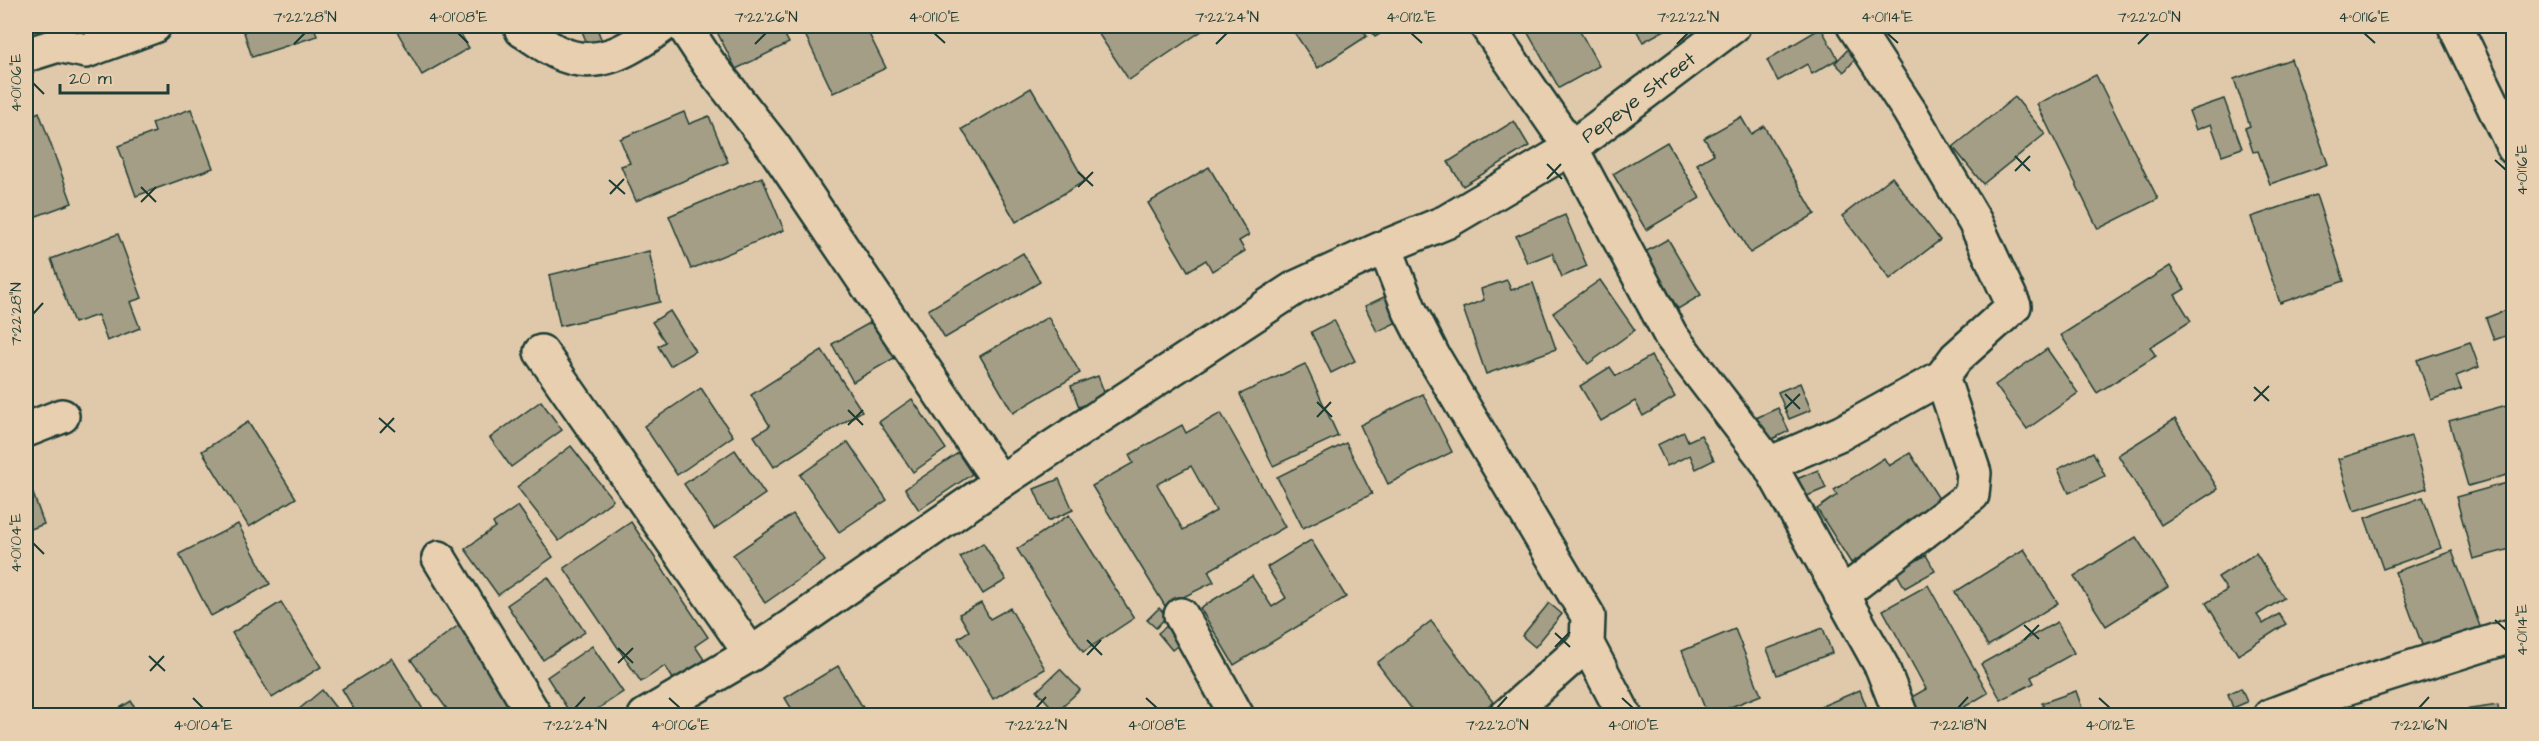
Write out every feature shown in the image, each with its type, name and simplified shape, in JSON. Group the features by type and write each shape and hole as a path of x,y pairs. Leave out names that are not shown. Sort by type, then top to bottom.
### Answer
{"street":[{"path":"26,55 58,45 86,51 154,26"},
{"path":"522,30 558,53 592,62 633,47 662,26"},
{"path":"684,26 709,64 774,147 999,483"},
{"path":"1487,26 1571,148 1671,336 1769,464 1882,667 1901,716"},
{"name":"Pepeye Street","path":"645,716 751,654 999,483 1295,288 1446,222 1571,148 1733,26"},
{"path":"1769,464 1840,433 1942,377 1956,358 2014,306 1976,222 1910,112 1854,26"},
{"path":"2456,26 2514,148"},
{"path":"1385,247 1410,311 1432,356 1588,616 1587,644 1625,716"},
{"path":"541,352 751,654"},
{"path":"1841,595 1972,495 1974,473 1942,377"},
{"path":"26,430 62,416"},
{"path":"439,558 535,716"},
{"path":"1181,615 1237,716"},
{"path":"2270,716 2330,693 2514,635"},
{"path":"1506,716 1587,644"}],"building":[{"path":"242,26 314,26 317,36 252,57"},
{"path":"394,26 456,26 469,48 422,75"},
{"path":"580,26 596,26 606,51 592,56"},
{"path":"714,26 780,26 789,43 736,69"},
{"path":"801,26 865,26 886,68 833,93"},
{"path":"1104,26 1209,26 1129,80 1098,33"},
{"path":"1290,26 1360,26 1367,36 1318,68"},
{"path":"1367,26 1393,26 1375,37"},
{"path":"1524,26 1577,26 1599,66 1559,88"},
{"path":"1634,26 1672,26 1643,42"},
{"path":"2503,26 2514,26 2514,63"},
{"path":"1821,28 1838,59 1812,74 1807,64 1778,81 1767,60"},
{"path":"1851,46 1860,54 1844,72 1835,63"},
{"path":"2291,59 2328,164 2270,184 2258,151 2253,152 2245,128 2250,126 2234,79"},
{"path":"2096,75 2158,199 2098,229 2037,104"},
{"path":"1031,88 1085,181 1016,222 962,129"},
{"path":"2015,97 2045,134 1983,184 1953,147"},
{"path":"2224,99 2242,148 2222,155 2211,124 2196,130 2189,111"},
{"path":"191,109 213,168 136,196 118,146 155,132 152,123"},
{"path":"39,112 72,203 26,220 26,118"},
{"path":"684,112 689,124 709,116 728,162 636,201 621,166 630,163 620,139"},
{"path":"1741,117 1751,134 1764,126 1815,214 1750,253 1697,164 1714,154 1704,138"},
{"path":"1514,121 1529,146 1463,186 1448,162"},
{"path":"1667,142 1700,198 1646,230 1613,174"},
{"path":"1209,167 1249,235 1239,241 1245,251 1212,271 1206,260 1188,271 1148,203"},
{"path":"762,177 784,230 691,269 669,216"},
{"path":"1892,177 1940,240 1890,279 1842,216"},
{"path":"2316,195 2344,281 2280,303 2251,217"},
{"path":"1565,215 1587,266 1562,277 1552,253 1527,263 1516,236"},
{"path":"118,234 142,298 130,302 140,328 107,341 98,315 74,323 51,259"},
{"path":"1668,239 1701,295 1678,309 1645,252"},
{"path":"649,251 660,302 560,326 549,275"},
{"path":"1023,253 1040,282 945,338 928,310"},
{"path":"2170,266 2185,289 2175,295 2191,321 2150,347 2156,356 2097,393 2061,335"},
{"path":"1507,280 1511,290 1533,283 1556,349 1486,374 1463,308 1484,300 1481,289"},
{"path":"1600,280 1635,330 1588,364 1553,313"},
{"path":"1388,295 1401,320 1377,332 1365,306"},
{"path":"2514,307 2514,333 2494,340 2486,318"},
{"path":"670,311 695,351 670,366 658,346 665,342 652,322"},
{"path":"1048,317 1080,373 1013,413 980,356"},
{"path":"875,320 896,357 853,382 832,344"},
{"path":"1334,320 1355,361 1331,373 1311,332"},
{"path":"2470,342 2479,367 2456,376 2461,389 2431,400 2417,360"},
{"path":"2047,349 2078,393 2027,429 1995,385"},
{"path":"822,350 862,411 774,467 754,436 770,426 751,395"},
{"path":"1651,356 1675,397 1643,416 1635,401 1601,421 1580,386 1610,367 1616,376"},
{"path":"1305,364 1338,436 1273,466 1240,394"},
{"path":"1098,376 1106,397 1079,407 1071,386"},
{"path":"1800,383 1811,410 1789,419 1778,392"},
{"path":"701,388 733,436 677,475 644,426"},
{"path":"1423,394 1452,452 1388,484 1360,425"},
{"path":"912,399 946,449 913,472 879,422"},
{"path":"541,401 562,430 511,467 490,438"},
{"path":"2514,403 2514,473 2468,486 2449,421"},
{"path":"1778,408 1789,431 1766,442 1756,418"},
{"path":"1221,413 1285,527 1208,571 1214,582 1165,606 1092,486 1133,463 1129,455 1182,425 1186,433","holes":["1191,466 1216,511 1183,530 1157,484"]},
{"path":"2175,419 2218,489 2161,525 2118,455"},
{"path":"248,422 296,498 249,527 202,451"},
{"path":"1684,432 1688,441 1701,435 1714,460 1696,469 1690,455 1667,466 1657,445"},
{"path":"2411,436 2427,488 2354,511 2338,459"},
{"path":"848,442 887,500 839,532 800,475"},
{"path":"1346,443 1372,494 1303,528 1277,477"},
{"path":"571,446 613,500 559,541 517,487"},
{"path":"735,450 765,494 714,529 684,484"},
{"path":"2093,452 2105,476 2069,493 2058,469"},
{"path":"958,453 972,474 919,510 905,489"},
{"path":"1910,453 1943,505 1851,563 1817,509 1837,495 1834,490 1884,458 1889,466"},
{"path":"1818,470 1826,488 1800,499 1792,481"},
{"path":"26,474 44,524 26,531"},
{"path":"1059,479 1073,510 1048,521 1034,489"},
{"path":"2514,481 2514,548 2473,559 2456,497"},
{"path":"2423,497 2441,548 2383,569 2365,518"},
{"path":"518,506 553,557 498,595 465,549 495,527 493,523"},
{"path":"793,514 825,561 765,603 733,555"},
{"path":"1069,515 1134,618 1083,652 1017,549"},
{"path":"631,522 708,637 695,646 707,664 677,685 665,666 641,682 564,568"},
{"path":"238,524 270,584 211,616 179,554"},
{"path":"2136,537 2168,587 2106,626 2074,576"},
{"path":"1311,540 1346,597 1234,665 1200,608 1252,576 1272,607 1286,598 1267,567"},
{"path":"983,543 1006,580 983,594 960,557"},
{"path":"2024,549 2058,603 1988,646 1955,592"},
{"path":"2452,551 2481,629 2424,650 2395,572"},
{"path":"2256,553 2284,598 2257,615 2263,624 2279,614 2286,624 2238,655 2206,603 2227,590 2218,577"},
{"path":"1926,555 1935,571 1905,588 1896,572"},
{"path":"548,577 585,632 543,660 507,605"},
{"path":"1928,585 1988,693 1949,716 1920,716 1910,698 1926,689 1883,610"},
{"path":"281,602 321,667 272,698 232,633"},
{"path":"981,603 990,619 1010,608 1045,669 993,699 958,638 969,631 959,614"},
{"path":"1549,603 1562,614 1535,647 1522,636"},
{"path":"1159,608 1167,616 1156,628 1147,620"},
{"path":"1177,618 1190,636 1172,650 1158,633"},
{"path":"1431,621 1493,702 1475,716 1417,716 1377,663"},
{"path":"463,622 532,715 452,716 411,660"},
{"path":"2057,622 2074,653 2031,677 2034,683 2001,700 1981,664"},
{"path":"1823,628 1832,653 1777,675 1767,649"},
{"path":"1735,629 1761,695 1708,716 1682,651"},
{"path":"592,646 623,692 587,716 572,716 547,677"},
{"path":"392,658 427,716 358,716 342,689"},
{"path":"838,666 868,716 796,716 785,698"},
{"path":"1060,669 1080,690 1056,712 1037,691"},
{"path":"2241,688 2247,702 2233,708 2228,694"},
{"path":"322,690 342,716 291,716"},
{"path":"1860,690 1870,716 1817,716 1815,709"},
{"path":"2076,691 2085,716 2047,716 2042,703"},
{"path":"131,701 140,716 107,716"},
{"path":"2498,705 2499,716 2436,716 2436,714"}]}
